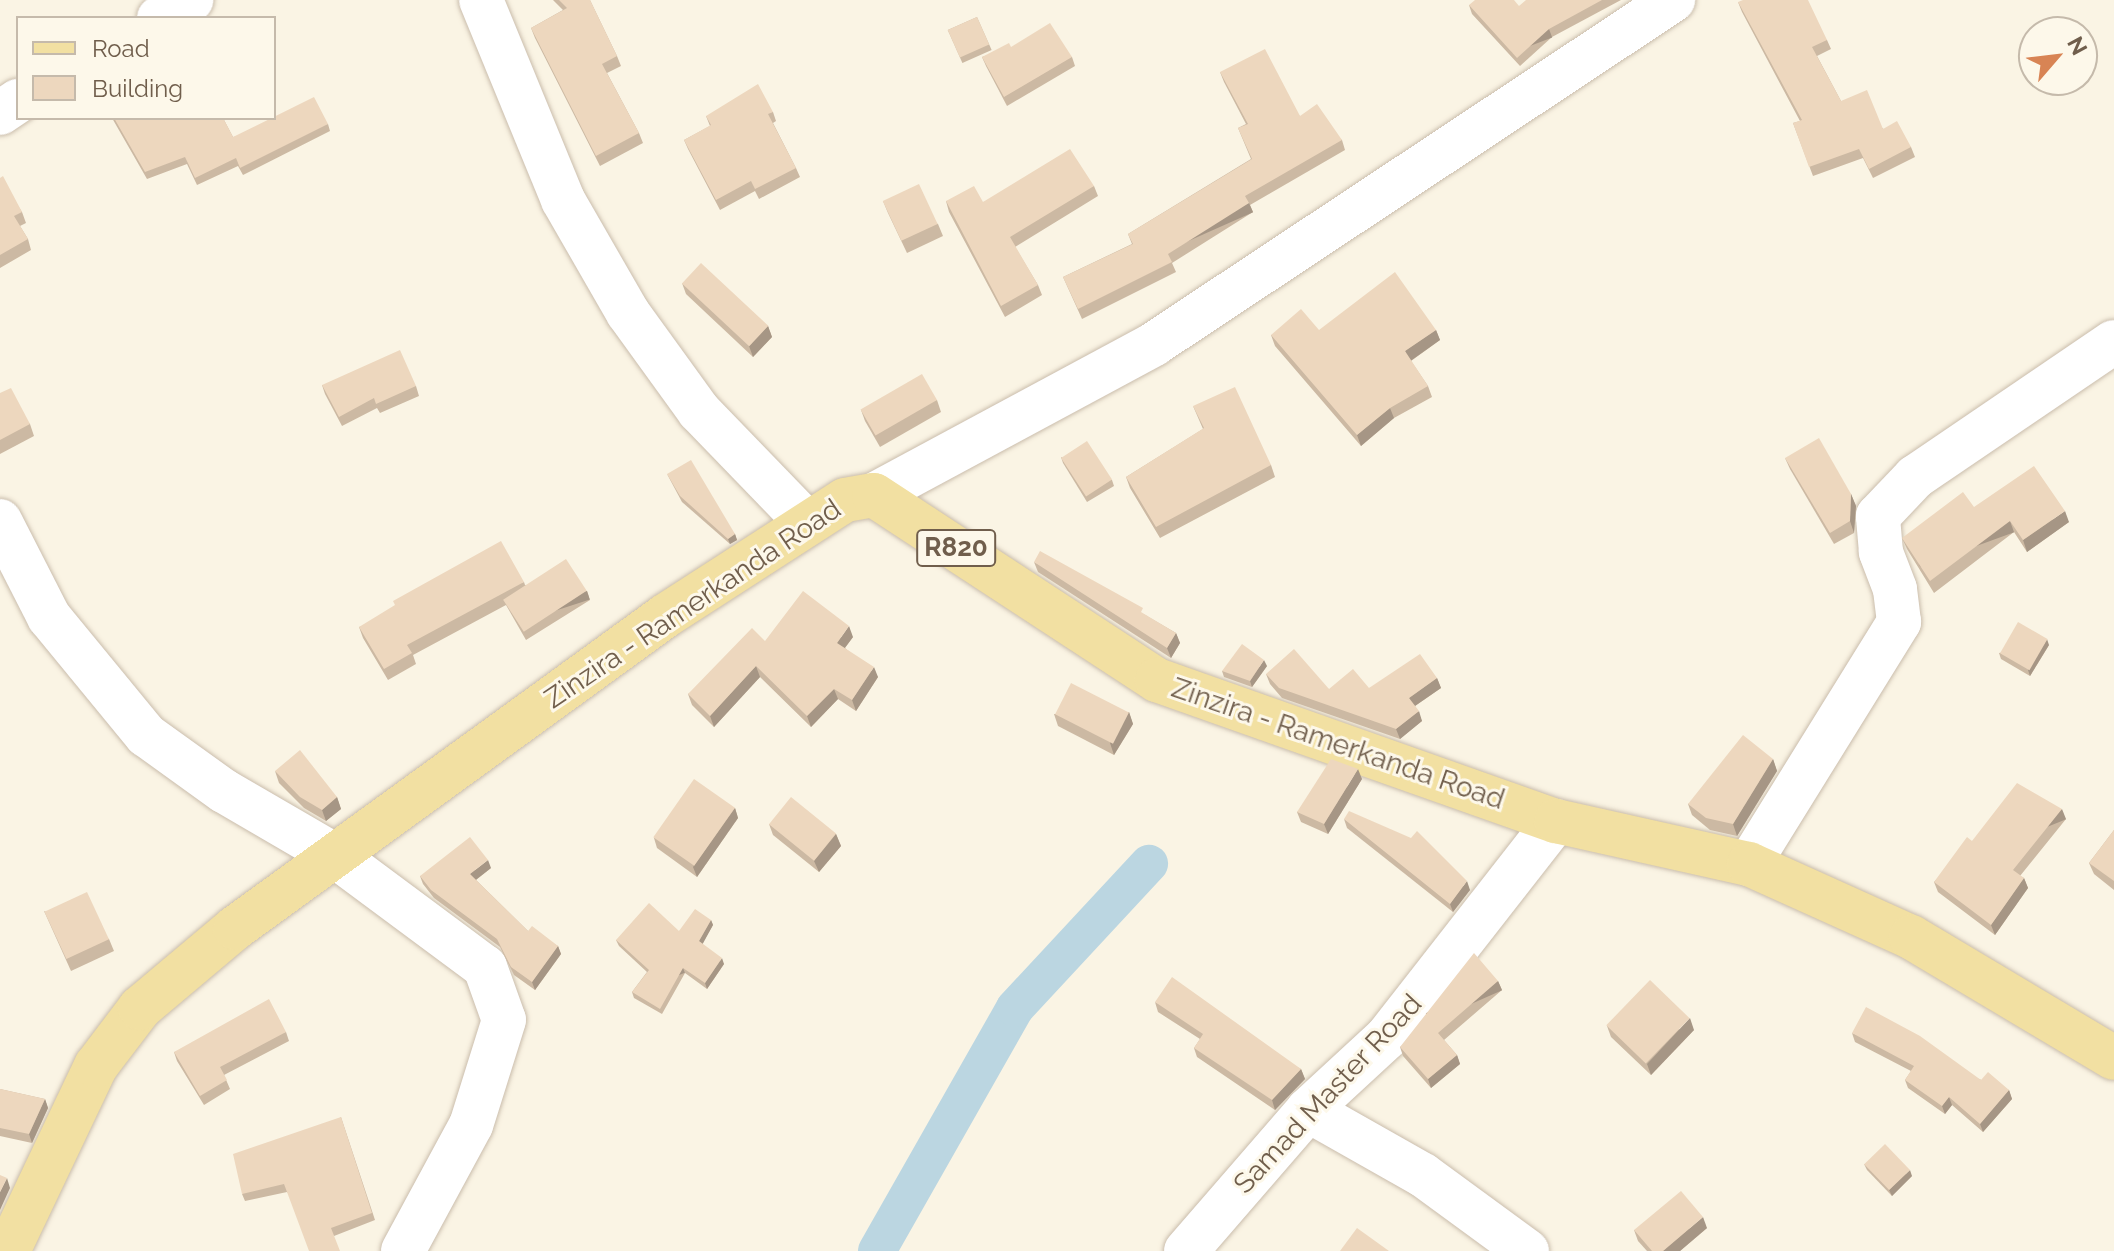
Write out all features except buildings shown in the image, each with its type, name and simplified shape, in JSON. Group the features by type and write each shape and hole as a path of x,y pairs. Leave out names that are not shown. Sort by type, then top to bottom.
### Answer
{"main road":[{"name":"Zinzira - Ramerkanda Road","path":"8,1251 96,1066 140,1008 235,928 665,616 845,500 874,495 1157,680 1556,821 1749,864 1911,937 2114,1058"}],"street":[{"path":"163,16 191,0"},
{"path":"481,0 563,200 628,313 699,411 807,523"},
{"path":"874,495 1154,344 1673,0"},
{"path":"1749,864 1899,622 1895,589 1881,552 1878,516 1915,477 2114,342"},
{"path":"0,521 49,617 146,735 224,791 334,855 485,967 504,1020 471,1125 403,1251"},
{"name":"Samad Master Road","path":"1186,1251 1308,1110 1387,1037 1556,821"},
{"path":"1308,1110 1423,1175 1527,1251"}],"waterway":[{"path":"877,1251 1015,1008 1149,864"}]}
